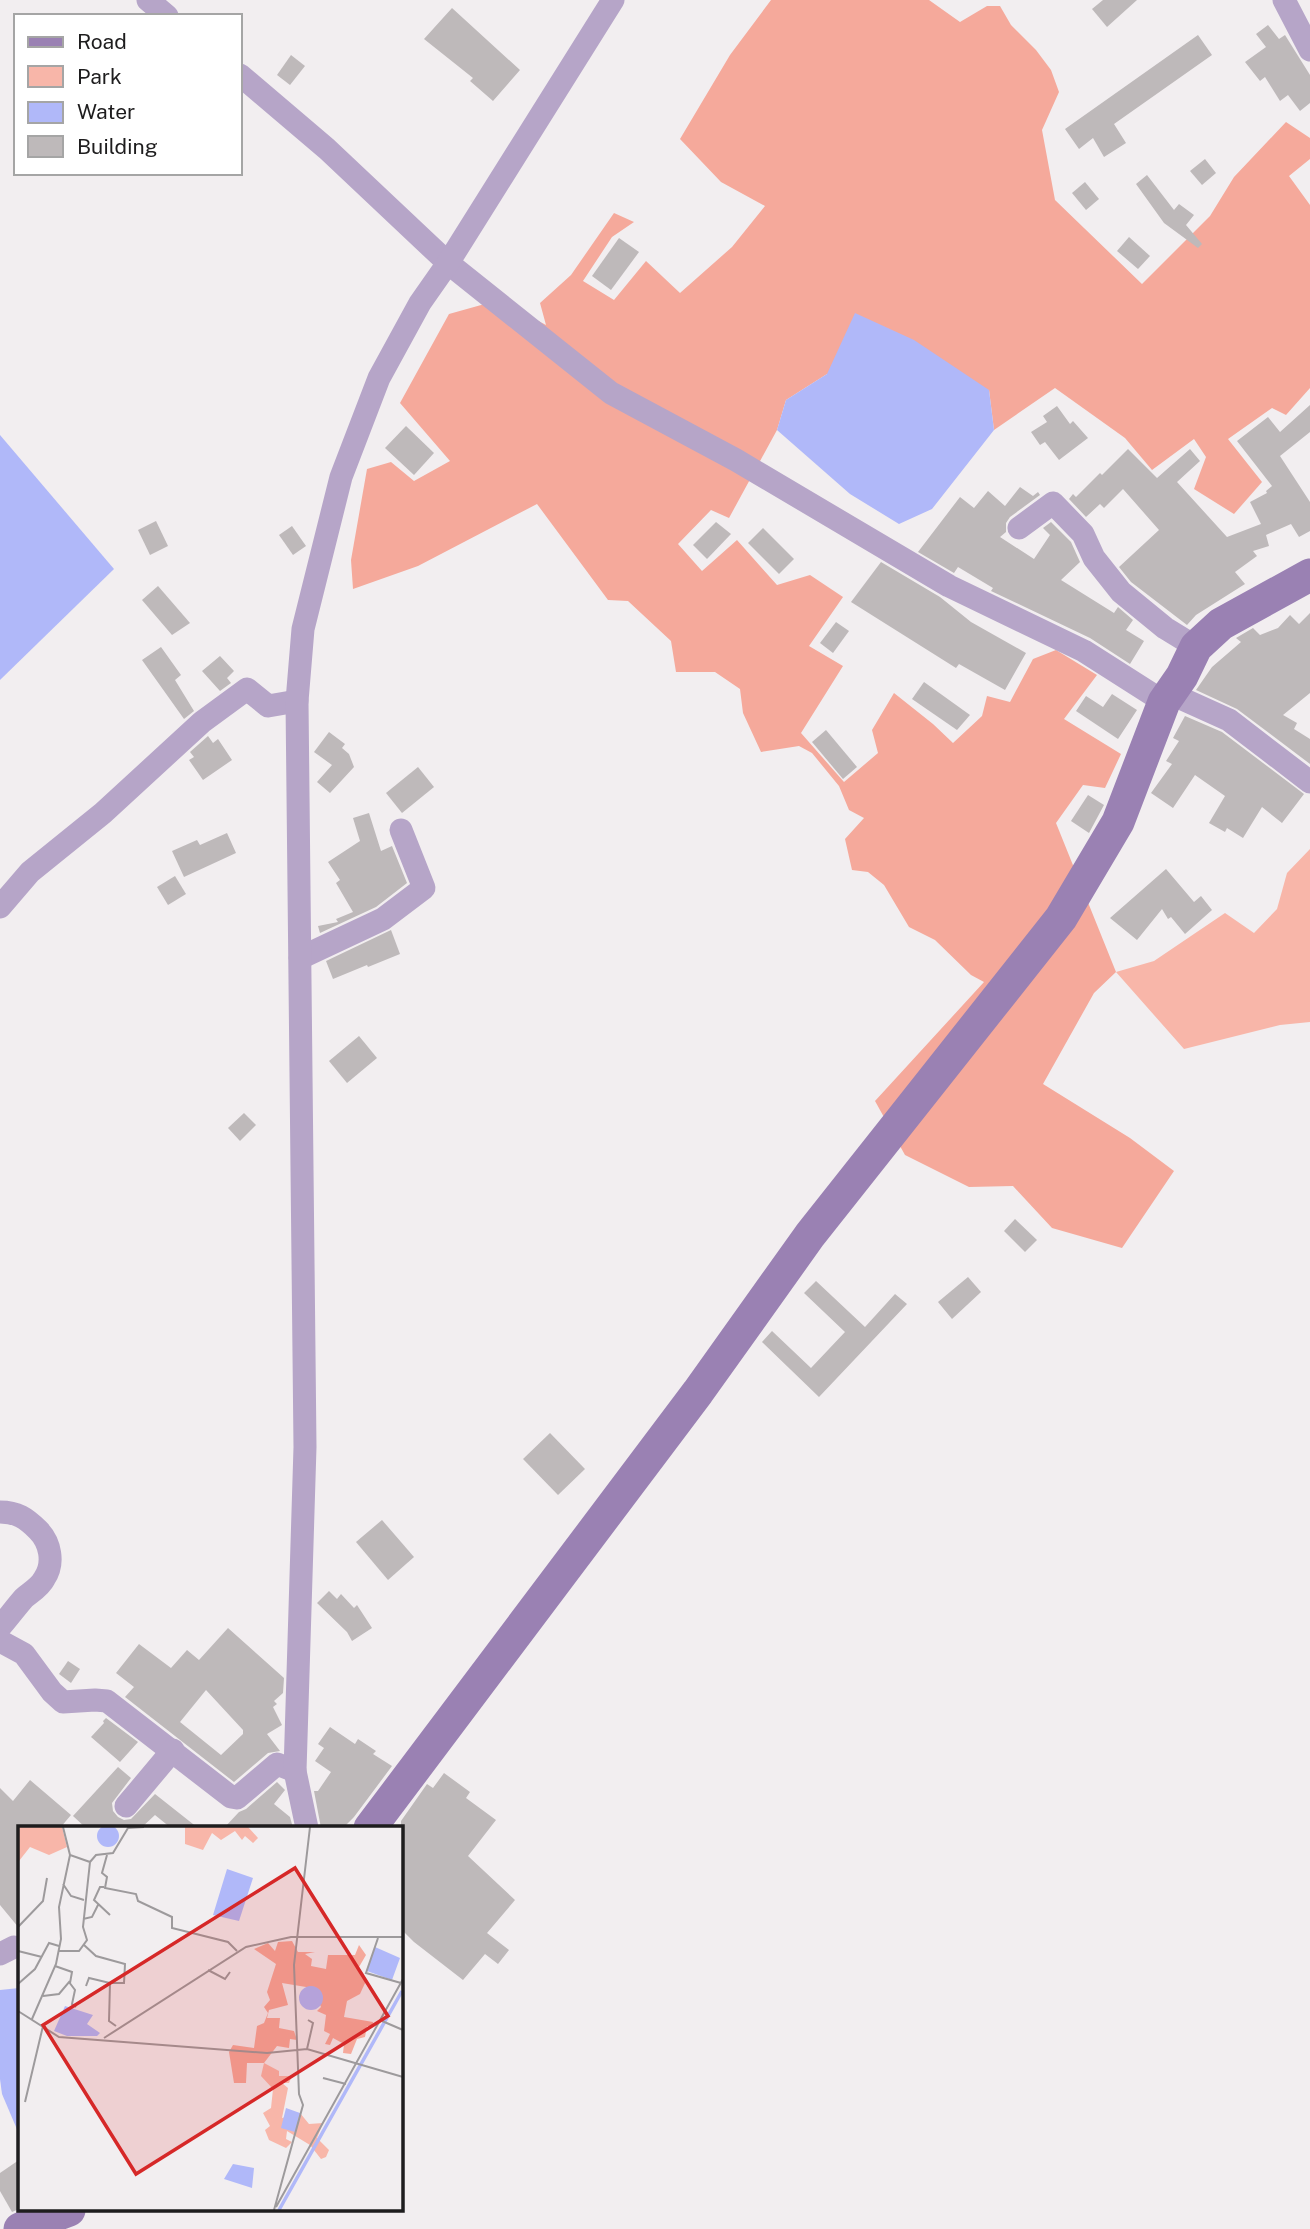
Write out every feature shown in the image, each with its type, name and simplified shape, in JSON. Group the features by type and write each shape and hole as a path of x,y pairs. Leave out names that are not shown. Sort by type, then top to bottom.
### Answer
{"main road":[{"path":"372,1826 698,1392 810,1235 1061,918 1118,822 1164,702 1182,676 1196,647 1221,624 1310,575"},
{"path":"20,2229 64,2212"}],"street":[{"path":"148,0 165,14"},
{"path":"307,1826 295,1771 305,1447 297,701 303,629 341,477 379,378 420,303 448,263 613,0"},
{"path":"1284,0 1310,50"},
{"path":"242,77 327,149 448,263 611,393 736,460 949,586 1084,651 1164,702 1178,697 1229,720 1310,782"},
{"path":"1019,528 1053,503 1083,534 1094,558 1121,592 1165,628 1196,647"},
{"path":"0,907 30,872 103,813 202,722 247,689 268,706 297,701"},
{"path":"300,958 383,919 424,888 401,830"},
{"path":"0,1512 25,1517 46,1538 50,1550 49,1569 44,1580 24,1598 0,1627"},
{"path":"0,1641 24,1654 52,1692 63,1702 107,1701 231,1797 237,1798 277,1764 295,1771"},
{"path":"126,1806 173,1750"}],"green space":[{"path":"1310,849 1310,1022 1280,1025 1184,1049 1116,972 1154,961 1225,913 1254,933 1277,909 1287,873"}],"shaded area":[{"path":"771,0 929,0 960,22 987,6 1000,6 1011,25 1051,70 1059,92 1042,130 1055,200 1142,284 1210,216 1234,177 1286,122 1310,138 1310,159 1289,176 1310,205 1310,388 1286,415 1272,408 1228,439 1262,482 1234,514 1194,489 1206,457 1194,439 1152,470 1125,438 1055,388 994,430 989,390 827,374 786,400 777,430 729,518 711,510 678,544 702,571 737,540 777,585 810,575 843,597 809,646 843,666 801,733 844,782 878,753 872,730 894,693 953,743 982,716 987,696 1010,702 1033,659 1056,650 1097,675 1064,719 1121,754 1105,788 1083,785 1056,823 1116,972 1094,993 1043,1084 1130,1138 1174,1171 1122,1248 1052,1228 1013,1186 969,1187 905,1155 875,1101 984,982 971,975 935,940 909,927 884,885 868,872 852,870 845,839 864,818 849,810 839,786 812,753 799,746 761,752 743,713 740,689 715,672 676,672 671,641 628,601 608,600 537,504 418,566 353,589 351,560 367,469 391,462 414,481 450,461 400,403 449,314 499,300 546,325 540,303 571,275 614,213 634,222 612,237 583,281 614,300 646,261 680,293 732,247 765,206 721,182 680,139 730,55"}],"water":[{"path":"855,313 914,340 989,390 994,430 932,509 899,524 850,494 777,430 786,400 827,374"},
{"path":"0,435 114,569 0,680"},
{"path":"18,1988 18,2132 2,2094 0,2079 0,1990"}],"building":[{"path":"1103,0 1137,0 1107,27 1092,9"},
{"path":"452,8 520,70 493,101 470,81 473,78 424,39"},
{"path":"1268,25 1279,39 1285,35 1310,75 1310,103 1300,111 1288,95 1280,101 1265,77 1260,81 1245,62 1266,47 1256,34"},
{"path":"1198,35 1212,55 1114,124 1126,143 1104,157 1093,138 1079,149 1065,129"},
{"path":"291,55 305,66 290,85 277,75"},
{"path":"1205,159 1216,173 1202,185 1190,171"},
{"path":"1147,175 1174,210 1179,204 1194,215 1186,225 1202,244 1198,248 1164,223 1136,184"},
{"path":"1085,182 1099,199 1086,210 1072,193"},
{"path":"1129,237 1150,256 1138,269 1117,251"},
{"path":"619,238 639,252 611,290 592,276"},
{"path":"1310,405 1310,432 1280,456 1310,502 1310,531 1299,537 1291,524 1266,535 1269,546 1253,551 1257,556 1235,572 1245,584 1196,615 1187,625 1131,582 1119,567 1159,530 1123,489 1104,508 1100,504 1086,517 1069,499 1073,494 1076,497 1100,473 1102,475 1128,449 1157,478 1190,449 1200,461 1177,482 1227,537 1261,524 1250,502 1267,493 1272,486 1237,441 1268,417 1280,432"},
{"path":"1057,406 1070,424 1073,421 1088,438 1059,460 1045,442 1040,445 1031,432 1047,422 1043,416"},
{"path":"406,426 434,453 414,475 385,448"},
{"path":"1020,487 1033,496 1038,492 1040,495 1010,517 1006,523 1006,532 1000,537 1034,559 1050,535 1043,528 1051,522 1071,542 1080,562 1061,580 1114,613 1118,607 1133,620 1126,630 1144,641 1130,664 1090,638 991,591 993,588 958,567 954,573 918,552 960,497 974,508 988,491 1005,506"},
{"path":"156,521 168,546 150,555 138,530"},
{"path":"716,522 731,534 707,559 693,545"},
{"path":"292,526 306,546 293,555 279,535"},
{"path":"763,528 794,559 779,574 748,543"},
{"path":"881,562 940,597 971,622 1026,653 1005,690 959,664 956,668 851,602"},
{"path":"158,586 190,623 172,635 142,600"},
{"path":"1310,613 1310,693 1283,715 1297,723 1294,729 1310,739 1310,764 1237,709 1196,690 1212,667 1241,642 1236,638 1253,628 1260,635 1278,628 1290,615 1299,624"},
{"path":"836,622 849,631 833,653 820,643"},
{"path":"161,647 181,675 175,680 194,711 184,719 142,660"},
{"path":"220,656 234,671 227,678 231,683 220,691 202,671"},
{"path":"924,682 970,715 957,730 912,699"},
{"path":"1112,694 1137,710 1118,739 1076,711 1086,696 1103,707"},
{"path":"1185,716 1222,732 1304,794 1282,823 1262,807 1243,838 1227,828 1225,832 1209,823 1225,796 1195,775 1173,808 1151,793 1172,764 1166,761 1179,741 1173,738"},
{"path":"826,730 857,767 843,779 812,742"},
{"path":"329,732 345,744 342,748 349,754 354,767 330,793 317,782 332,765 314,752"},
{"path":"208,736 213,743 218,739 232,760 203,780 189,760 194,757 190,752"},
{"path":"418,767 434,787 402,813 386,793"},
{"path":"1088,795 1104,805 1089,833 1071,821"},
{"path":"369,813 381,851 392,846 407,883 376,907 320,933 318,926 338,922 336,919 353,912 336,883 340,880 328,862 360,841 353,818"},
{"path":"227,833 236,853 184,877 172,851 197,840 200,845"},
{"path":"1166,869 1194,902 1201,896 1212,910 1185,934 1171,917 1168,919 1162,909 1137,940 1110,918"},
{"path":"175,876 186,894 168,905 157,887"},
{"path":"391,930 400,954 333,979 326,961"},
{"path":"359,1036 377,1058 347,1083 329,1061"},
{"path":"244,1113 256,1125 240,1141 228,1128"},
{"path":"1015,1219 1037,1240 1025,1252 1004,1231"},
{"path":"968,1277 981,1292 952,1319 938,1302"},
{"path":"816,1281 865,1327 895,1294 907,1304 819,1397 762,1342 772,1331 811,1368 845,1332 804,1293"},
{"path":"550,1433 585,1469 558,1495 523,1459"},
{"path":"382,1520 414,1557 388,1580 356,1542"},
{"path":"329,1591 337,1599 341,1594 354,1608 357,1605 372,1628 352,1641 347,1632 317,1603"},
{"path":"228,1628 284,1678 283,1693 274,1701 277,1704 273,1707 282,1725 267,1734 280,1751 268,1753 234,1782 125,1697 134,1687 116,1673 139,1644 171,1668 187,1650 199,1660","holes":["206,1690 243,1730 243,1734 221,1755 180,1722"]},
{"path":"68,1661 80,1669 71,1683 59,1674"},
{"path":"106,1718 138,1742 120,1762 91,1737"},
{"path":"330,1727 355,1744 358,1739 376,1751 373,1754 392,1766 345,1826 321,1826 314,1791 318,1791 331,1772 315,1761 324,1748 318,1744"},
{"path":"118,1767 131,1778 112,1803 113,1811 118,1817 131,1819 155,1794 195,1826 169,1826 155,1815 143,1826 84,1826 73,1816"},
{"path":"444,1773 470,1792 466,1798 496,1820 468,1856 515,1900 487,1933 509,1950 498,1964 485,1954 463,1980 402,1930 401,1821 427,1784 433,1788"},
{"path":"30,1780 71,1815 62,1826 18,1826 18,1927 0,1905 0,1788 13,1801"},
{"path":"277,1782 285,1790 274,1804 290,1817 292,1826 226,1826 239,1812"},
{"path":"18,2161 18,2209 12,2212 0,2191 0,2173"}]}
